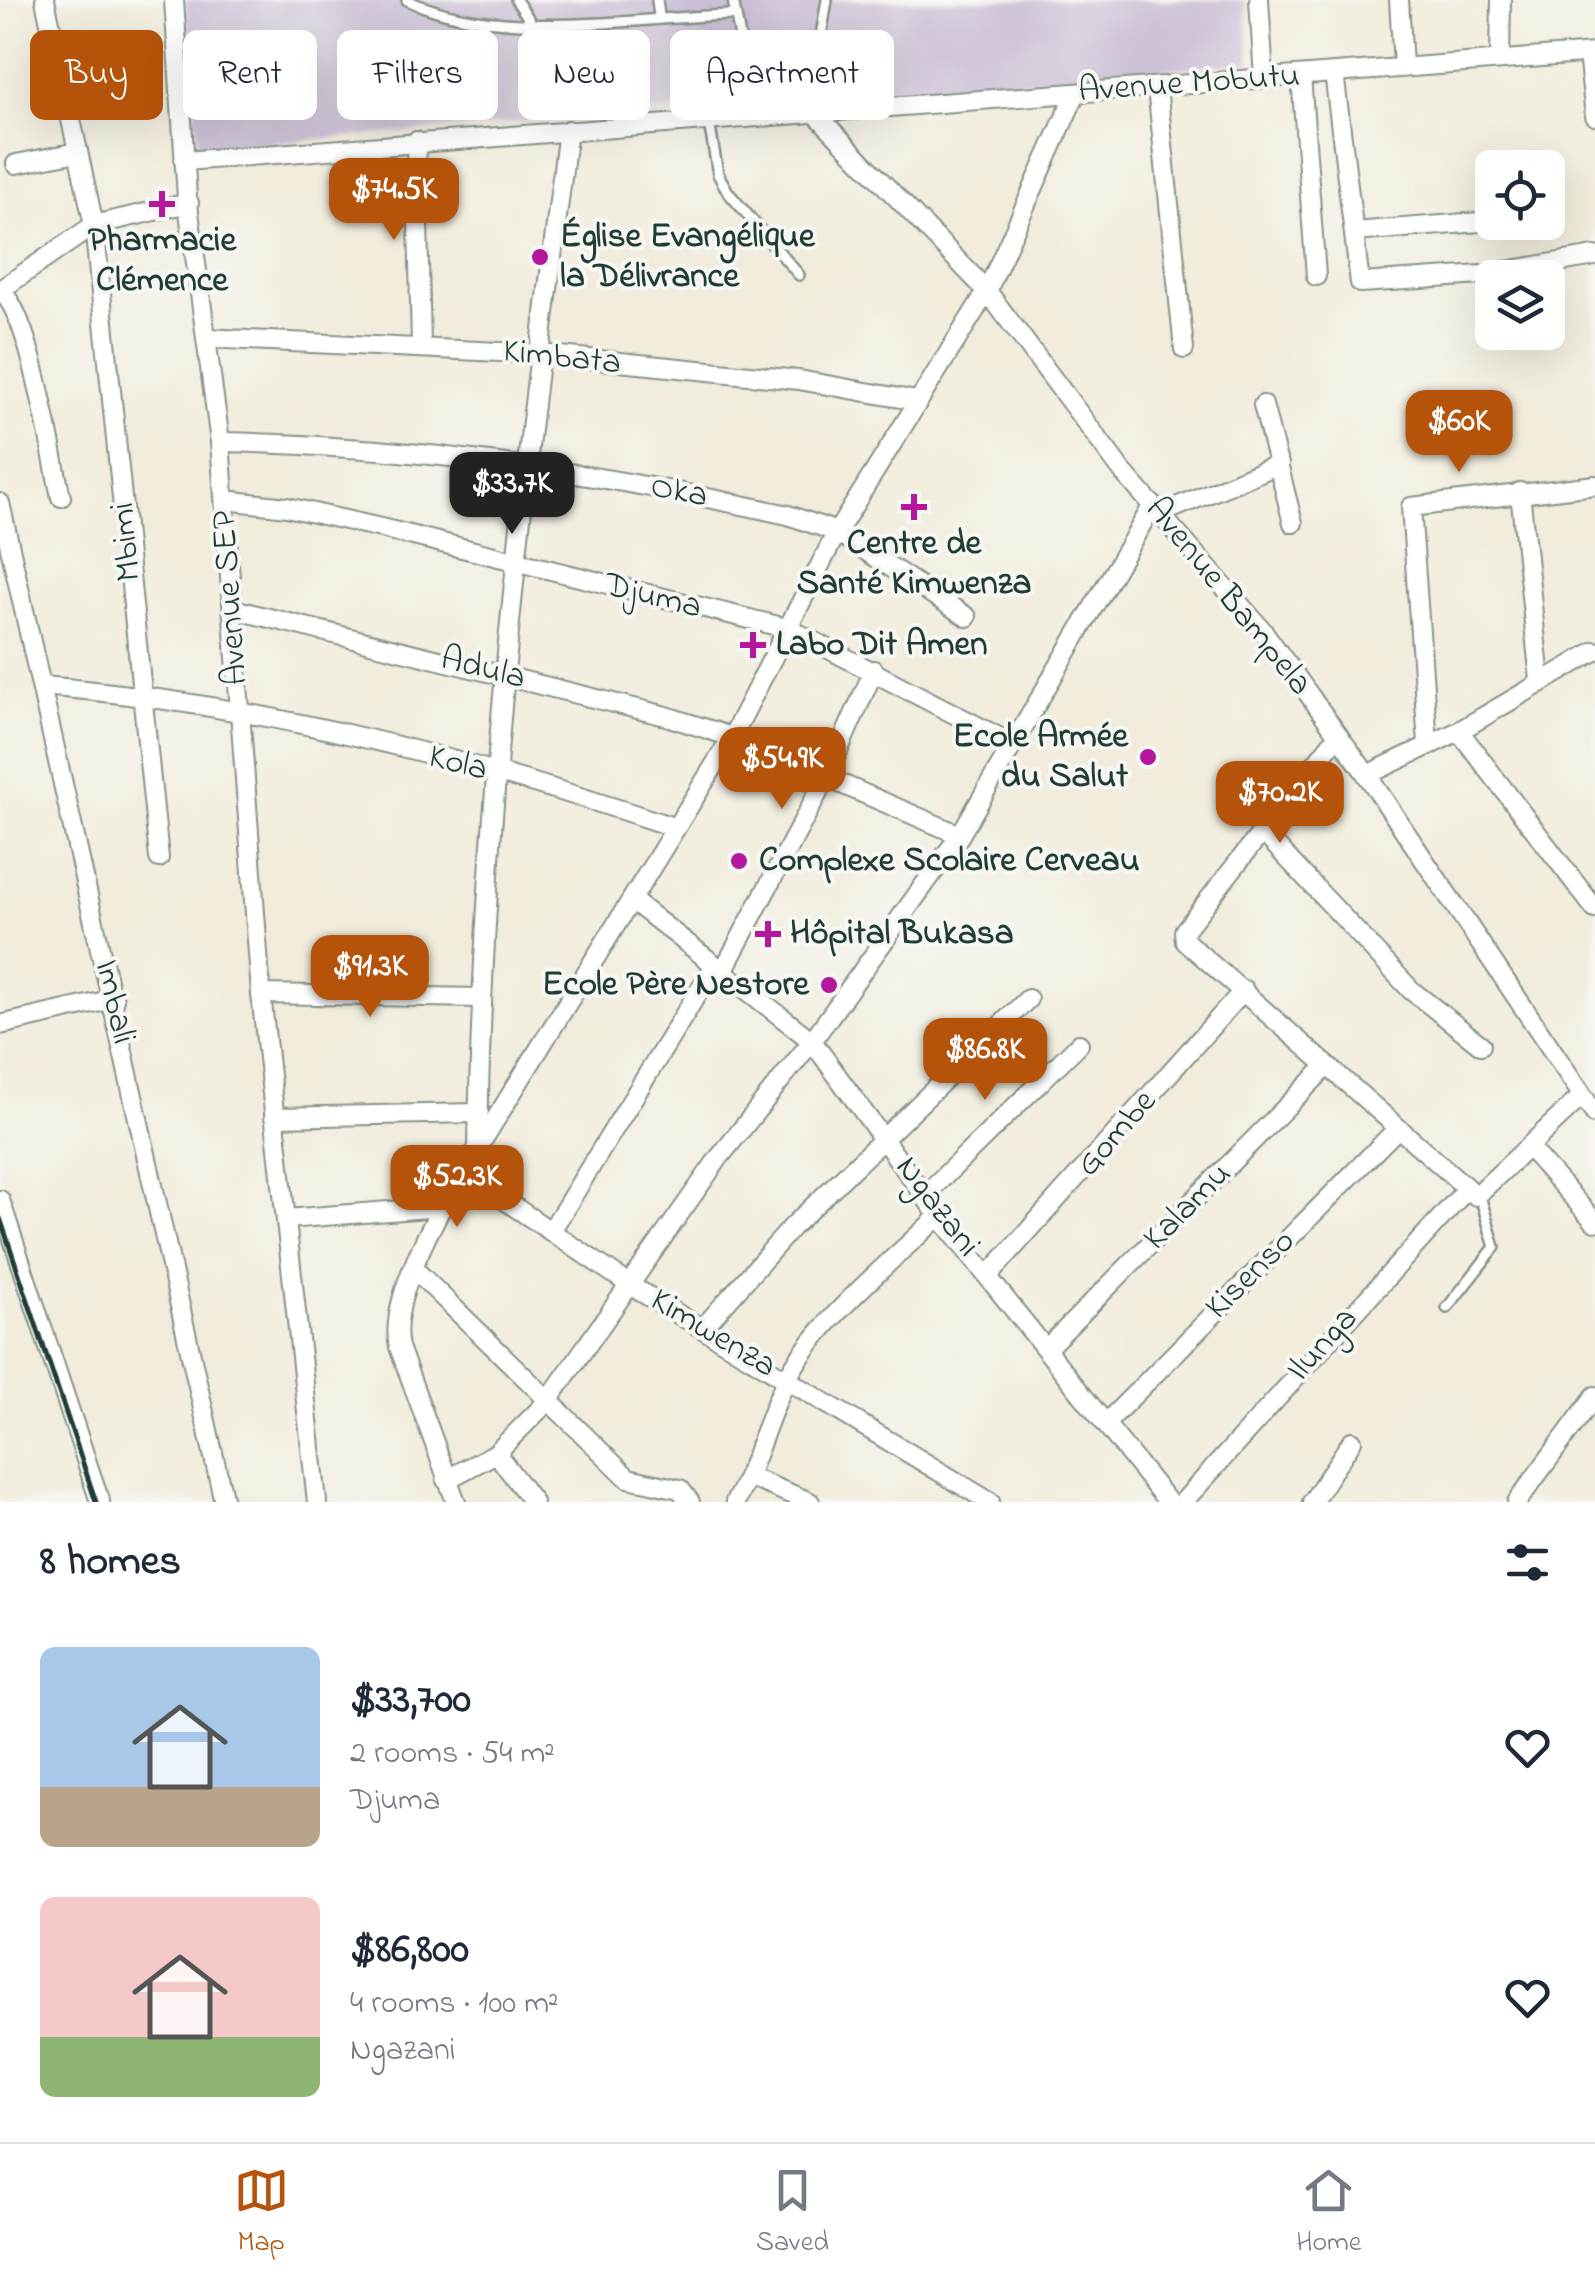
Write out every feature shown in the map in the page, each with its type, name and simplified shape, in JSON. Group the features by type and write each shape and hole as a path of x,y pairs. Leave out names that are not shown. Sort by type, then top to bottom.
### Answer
{"street":[{"name":"Mbimi","path":"46,0 94,225 159,858"},
{"name":"Avenue SEP","path":"174,0 184,162 220,442 260,994 317,1502"},
{"path":"1258,0 1264,79"},
{"path":"1398,0 1403,66"},
{"path":"1500,58 1501,0"},
{"path":"1592,54 1595,116"},
{"name":"Avenue Mobutu","path":"894,108 1500,58 1592,54"},
{"path":"1334,74 1356,277 1366,286 1482,276 1595,256"},
{"path":"1301,76 1316,276"},
{"path":"1157,87 1184,349"},
{"path":"454,1501 398,1339 414,1269 440,1207 732,737 837,532 987,291 1076,93"},
{"name":"Avenue Mobutu","path":"184,162 416,140 729,120"},
{"name":"Avenue Bampela","path":"822,120 987,291 1157,509 1263,631 1366,775 1595,1114"},
{"path":"478,1150 480,998 494,772 526,466 568,130"},
{"path":"416,140 421,345"},
{"path":"16,164 78,152"},
{"path":"60,497 26,340 11,298 0,290 94,225 189,203"},
{"path":"1354,232 1475,221"},
{"name":"Kimbata","path":"206,338 421,345 540,354 799,380 916,401"},
{"path":"1263,405 1294,523"},
{"name":"Oka","path":"220,442 391,448 526,466 726,501 837,532 966,617"},
{"path":"446,1480 496,1453 547,1402 632,1287 718,1159 812,1041 960,835 1157,509 1278,464"},
{"path":"1428,744 1410,507 1595,485"},
{"path":"1520,492 1540,680"},
{"name":"Djuma","path":"225,500 287,507 790,629 1012,744"},
{"name":"Imbali","path":"0,503 224,1502"},
{"name":"Adula","path":"233,609 507,675 732,737 960,835"},
{"path":"1366,775 1459,731 1595,650"},
{"path":"552,1230 719,968 827,776 874,670"},
{"name":"Kola","path":"42,686 141,694 239,712 494,772 673,827"},
{"path":"1459,731 1595,908"},
{"path":"1338,735 1182,936 1473,1193"},
{"path":"1262,831 1389,968 1481,1045"},
{"name":"Ngazani","path":"633,901 812,1041 939,1216 1168,1502"},
{"name":"Gombe","path":"988,1276 1244,990"},
{"path":"260,994 480,998"},
{"path":"0,1025 114,999"},
{"path":"703,1328 793,1226 1028,999"},
{"path":"926,1194 1079,1044"},
{"name":"Kalamu","path":"1047,1348 1327,1066"},
{"name":"Ilunga","path":"1182,1502 1473,1193 1530,1148 1582,1096"},
{"path":"274,1118 478,1113"},
{"name":"Kisenso","path":"1106,1424 1397,1129"},
{"path":"1530,1148 1595,1222"},
{"name":"Kimwenza","path":"463,1172 632,1287 990,1502"},
{"path":"0,1200 100,1502"},
{"path":"286,1219 440,1207"},
{"path":"734,1502 749,1477 787,1378 852,1299 939,1216"},
{"path":"414,1269 628,1478 680,1489 690,1502"},
{"path":"1517,1502 1595,1396"},
{"path":"1312,1502 1352,1441"},
{"path":"496,1453 533,1502"},
{"path":"749,1477 810,1502"}],"lane":[{"path":"407,0 455,15 531,22 734,16"},
{"path":"516,0 531,22"},
{"path":"656,0 659,16"},
{"path":"734,0 738,30"},
{"path":"822,30 827,0"},
{"path":"709,122 718,174 728,192 799,275"},
{"path":"1447,1308 1495,1247 1473,1193"}],"shaded area":[{"path":"185,0 1245,0 1250,63 894,92 894,30 670,30 670,110 650,112 650,30 518,30 518,120 553,120 198,149 195,120 317,120 317,30 188,30"}],"railway":[{"path":"0,1218 96,1502"}],"place":[{"name":"Pharmacie Clémence","path":"162,204"},
{"name":"Église Evangélique la Délivrance","path":"540,257"},
{"name":"Centre de Santé Kimwenza","path":"914,507"},
{"name":"Labo Dit Amen","path":"753,645"},
{"name":"Ecole Armée du Salut","path":"1148,757"},
{"name":"Complexe Scolaire Cerveau","path":"739,861"},
{"name":"Hôpital Bukasa","path":"768,934"},
{"name":"Ecole Père Nestore","path":"829,985"}]}
